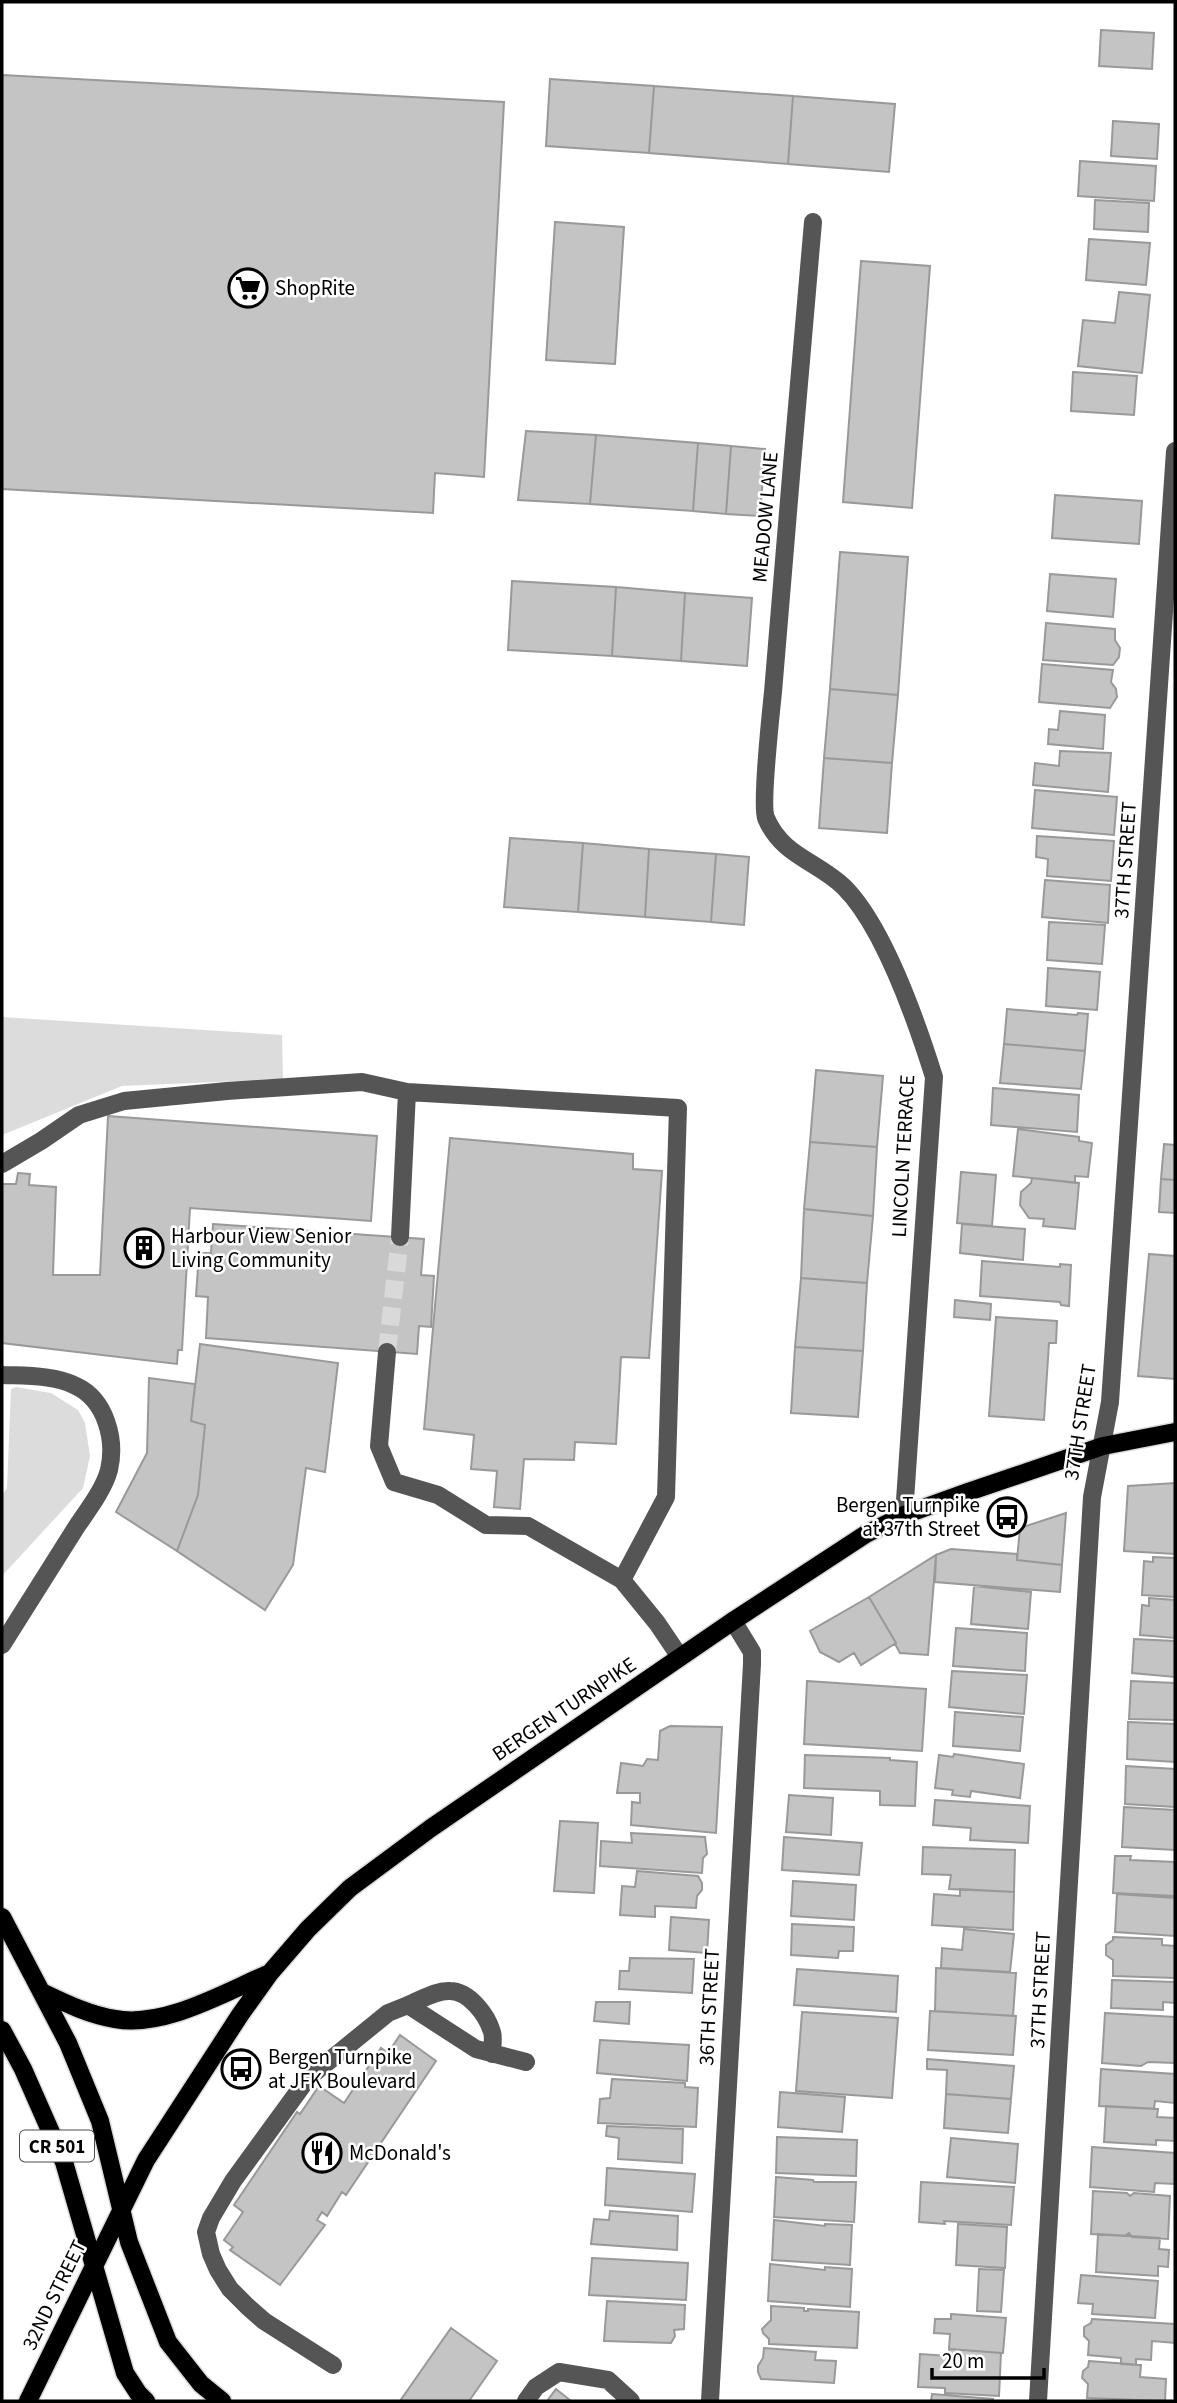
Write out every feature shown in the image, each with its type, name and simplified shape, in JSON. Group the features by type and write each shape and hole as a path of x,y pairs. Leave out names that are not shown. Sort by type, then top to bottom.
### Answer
{"main road":[{"name":"BERGEN TURNPIKE","path":"121,2209 153,2149 270,1973 322,1915 383,1862 733,1621 866,1534 904,1515 1103,1447 1175,1432"},
{"name":"CR 501","path":"2,1917 44,1993 100,2121 137,2266 168,2342 201,2384 222,2401"},
{"path":"44,1993 82,2011 116,2020 148,2020 181,2011 270,1973"},
{"name":"CR 501","path":"2,2030 23,2069 64,2162 125,2373 146,2401"},
{"name":"32ND STREET","path":"28,2401 121,2209"}],"street":[{"name":"MEADOW LANE","path":"764,816 813,222"},
{"name":"37TH STREET","path":"1038,2401 1092,1497 1103,1447 1111,1388 1175,451"},
{"name":"LINCOLN TERRACE","path":"764,816 780,843 844,887 862,911 904,991 934,1077 904,1515"},
{"path":"2,1164 79,1115 124,1101 254,1089 362,1082 407,1092 678,1108 666,1497 622,1580"},
{"path":"400,1237 407,1092"},
{"path":"387,1352 379,1446 394,1482 438,1495 486,1525 528,1526 622,1580 680,1657"},
{"path":"2,1375 58,1380 77,1386 102,1409 110,1448 109,1471 92,1503 2,1645"},
{"name":"36TH STREET","path":"710,2401 752,1652 733,1621"},
{"path":"333,2365 264,2321 230,2289 211,2255 206,2232 211,2218 233,2181 308,2078 388,2013 450,1990 460,1993 478,2007 492,2032 492,2054"},
{"path":"408,2006 476,2049 526,2062"},
{"path":"526,2401 536,2387 559,2372 608,2380 632,2401"}],"shaded area":[{"path":"2,1017 282,1035 283,1079 122,1086 2,1135"},
{"path":"16,1387 51,1393 78,1410 85,1423 90,1456 83,1488 2,1576 2,1495 7,1488 11,1389"}],"building":[{"path":"1101,30 1154,33 1152,69 1099,66"},
{"name":"ShopRite","path":"2,75 504,102 484,477 435,473 433,513 2,489"},
{"path":"550,79 654,86 649,153 546,146"},
{"path":"654,86 793,96 788,164 649,153"},
{"path":"793,96 895,104 889,172 788,164"},
{"path":"1113,121 1159,124 1157,159 1111,156"},
{"path":"1080,161 1156,166 1154,201 1078,196"},
{"path":"1095,200 1149,203 1148,232 1094,229"},
{"path":"555,222 624,227 615,364 546,360"},
{"path":"1089,239 1150,243 1146,285 1086,280"},
{"path":"861,261 930,266 912,508 843,502"},
{"path":"1119,292 1150,295 1142,373 1078,366 1083,320 1115,323"},
{"path":"1073,372 1137,376 1134,415 1071,411"},
{"path":"526,431 596,435 590,504 518,500"},
{"path":"596,435 698,443 693,511 590,504"},
{"path":"698,443 731,446 726,514 693,511"},
{"path":"731,446 765,449 760,516 726,514"},
{"path":"1055,495 1142,501 1139,544 1052,538"},
{"path":"840,552 908,557 898,695 830,689"},
{"path":"1050,574 1116,579 1113,617 1047,611"},
{"path":"512,581 616,587 612,656 508,650"},
{"path":"616,587 685,593 681,661 612,656"},
{"path":"685,593 752,598 747,666 681,661"},
{"path":"1046,623 1115,629 1115,640 1120,648 1119,657 1113,665 1043,660"},
{"path":"1042,664 1113,670 1111,682 1117,697 1110,708 1039,702"},
{"path":"830,689 898,695 892,763 824,758"},
{"path":"1060,711 1105,715 1103,749 1048,744 1049,729 1058,730"},
{"path":"1060,751 1111,753 1108,792 1033,785 1035,763 1059,766"},
{"path":"824,758 892,763 887,833 819,828"},
{"path":"1035,790 1117,797 1114,835 1032,828"},
{"path":"1037,836 1114,841 1111,881 1047,876 1048,859 1036,857"},
{"path":"510,838 583,843 578,912 504,907"},
{"path":"583,843 649,849 645,917 578,912"},
{"path":"649,849 716,854 711,922 645,917"},
{"path":"716,854 749,857 744,925 711,922"},
{"path":"1045,880 1110,885 1108,923 1042,917"},
{"path":"1049,922 1105,925 1102,964 1047,960"},
{"path":"1048,968 1100,972 1097,1010 1046,1006"},
{"path":"1007,1009 1088,1014 1085,1051 1004,1044"},
{"path":"1004,1044 1085,1051 1081,1089 1000,1083"},
{"path":"816,1070 883,1076 877,1147 810,1142"},
{"path":"993,1088 1079,1095 1077,1132 991,1125"},
{"name":"Harbour View Senior Living Community","path":"108,1116 377,1136 371,1221 190,1208 182,1350 178,1350 177,1364 2,1343 2,1184 16,1184 18,1173 30,1174 29,1185 56,1187 53,1275 100,1275"},
{"path":"1018,1129 1079,1137 1079,1141 1092,1143 1088,1177 1075,1176 1075,1183 1013,1176"},
{"path":"450,1138 633,1154 633,1169 662,1171 649,1358 621,1357 616,1444 575,1442 574,1460 524,1459 520,1509 494,1507 497,1471 471,1469 474,1435 424,1429"},
{"path":"810,1142 877,1147 873,1216 804,1209"},
{"path":"1164,1144 1175,1145 1175,1180 1161,1179"},
{"path":"961,1172 996,1175 992,1226 957,1223"},
{"path":"1032,1178 1079,1183 1075,1229 1043,1226 1044,1219 1029,1218 1020,1205 1021,1192 1031,1183"},
{"path":"1161,1179 1175,1180 1175,1213 1159,1212"},
{"path":"804,1209 873,1216 867,1283 801,1278"},
{"path":"213,1224 424,1239 421,1275 434,1276 431,1327 419,1326 417,1354 206,1338 208,1297 196,1296 199,1253 211,1253"},
{"path":"962,1224 1025,1229 1023,1260 960,1253"},
{"path":"1149,1254 1175,1256 1175,1379 1138,1376"},
{"path":"982,1261 1060,1267 1060,1264 1071,1265 1069,1306 1061,1305 1060,1302 980,1296"},
{"path":"801,1278 867,1283 863,1351 795,1347"},
{"path":"955,1300 991,1304 990,1320 954,1317"},
{"path":"996,1317 1057,1321 1056,1343 1049,1343 1044,1420 989,1416"},
{"path":"200,1344 338,1363 325,1472 306,1468 293,1565 265,1610 177,1551 198,1495 205,1425 191,1421"},
{"path":"795,1347 863,1351 858,1417 791,1413"},
{"path":"149,1378 195,1384 191,1421 205,1425 198,1495 177,1551 116,1512 147,1453"},
{"path":"1175,1483 1175,1554 1124,1551 1128,1486"},
{"path":"1066,1513 1062,1565 1017,1560 1020,1528"},
{"path":"951,1549 1017,1554 1017,1560 1062,1565 1060,1592 935,1582 936,1555"},
{"path":"936,1555 928,1655 900,1653 869,1597"},
{"path":"1153,1557 1175,1558 1175,1597 1142,1595 1144,1561 1153,1562"},
{"path":"974,1586 1031,1592 1028,1629 971,1624"},
{"path":"869,1597 896,1643 861,1665 854,1653 839,1662 820,1652 810,1631"},
{"path":"1149,1598 1175,1600 1175,1638 1140,1635 1142,1605 1149,1606"},
{"path":"956,1628 1027,1633 1025,1671 953,1666"},
{"path":"1134,1639 1175,1641 1175,1677 1132,1673"},
{"path":"952,1671 1027,1675 1024,1714 949,1707"},
{"path":"807,1681 926,1689 922,1751 804,1744"},
{"path":"1131,1681 1175,1683 1175,1720 1129,1719"},
{"path":"955,1712 1023,1717 1020,1751 953,1746"},
{"path":"1128,1722 1175,1724 1175,1762 1127,1759"},
{"path":"670,1726 722,1727 716,1833 631,1825 632,1802 640,1803 640,1793 617,1793 621,1763 643,1766 647,1759 658,1760 660,1731"},
{"path":"954,1754 1024,1764 1020,1798 971,1791 970,1797 952,1795 953,1790 935,1788 939,1755 953,1757"},
{"path":"805,1755 890,1758 917,1762 915,1806 880,1805 880,1791 804,1788"},
{"path":"1126,1766 1175,1769 1175,1807 1125,1804"},
{"path":"789,1795 833,1798 831,1835 786,1832"},
{"path":"935,1800 1030,1806 1028,1843 970,1840 971,1828 933,1825"},
{"path":"1124,1807 1175,1810 1175,1850 1122,1847"},
{"path":"560,1821 598,1823 594,1893 554,1891"},
{"path":"631,1833 705,1837 707,1854 703,1858 702,1873 600,1866 601,1841 632,1843"},
{"path":"784,1837 862,1843 859,1875 782,1870"},
{"path":"923,1847 1015,1850 1014,1892 949,1889 951,1875 922,1874"},
{"path":"1115,1856 1131,1856 1130,1860 1175,1862 1175,1896 1113,1893"},
{"path":"637,1871 698,1876 702,1890 697,1896 696,1908 655,1906 655,1917 620,1915 622,1886 635,1887"},
{"path":"793,1881 856,1885 854,1920 791,1916"},
{"path":"960,1889 1014,1892 1013,1930 932,1925 934,1894 960,1896"},
{"path":"1117,1894 1175,1898 1175,1936 1115,1932"},
{"path":"671,1917 709,1920 707,1953 669,1950"},
{"path":"792,1924 854,1927 853,1951 839,1951 838,1958 791,1955"},
{"path":"964,1929 1014,1934 1010,1972 941,1968 942,1948 962,1950"},
{"path":"1113,1937 1162,1939 1162,1945 1175,1946 1175,1978 1113,1976 1113,1960 1106,1955 1106,1945"},
{"path":"630,1958 694,1959 692,1993 619,1989 620,1971 629,1971"},
{"path":"936,1968 1016,1973 1013,2016 935,2011"},
{"path":"797,1969 898,1976 896,2012 794,2005"},
{"path":"1112,1980 1175,1982 1175,2003 1163,2002 1163,2010 1111,2008"},
{"path":"596,2002 630,2002 629,2024 594,2021"},
{"path":"930,2011 1016,2016 1013,2055 928,2050"},
{"path":"802,2012 898,2018 892,2098 796,2091"},
{"path":"1105,2013 1175,2017 1175,2063 1148,2062 1141,2066 1102,2063"},
{"name":"McDonald's","path":"400,2035 436,2061 346,2195 342,2192 327,2216 322,2212 317,2220 325,2225 280,2285 230,2250 233,2247 224,2240 243,2212 234,2205 297,2112 300,2114 319,2086 344,2103 381,2048 388,2053"},
{"path":"600,2040 689,2045 687,2081 597,2073"},
{"path":"927,2059 1014,2066 1011,2099 946,2094 947,2070 927,2069"},
{"path":"1101,2069 1175,2074 1175,2103 1155,2101 1154,2109 1099,2106"},
{"path":"612,2079 685,2083 685,2087 698,2088 696,2127 598,2123 600,2099 610,2098"},
{"path":"780,2092 845,2097 842,2132 778,2127"},
{"path":"946,2094 1011,2099 1008,2133 944,2128"},
{"path":"1106,2106 1158,2109 1157,2117 1175,2118 1175,2141 1156,2140 1156,2145 1104,2142"},
{"path":"607,2126 683,2129 682,2163 618,2159 619,2138 606,2136"},
{"path":"777,2137 857,2140 856,2176 776,2173"},
{"path":"951,2138 1018,2144 1015,2183 947,2177"},
{"path":"1092,2147 1175,2153 1175,2184 1155,2183 1154,2192 1090,2187"},
{"path":"607,2168 695,2174 692,2212 605,2205"},
{"path":"776,2177 814,2182 856,2182 854,2222 774,2217"},
{"path":"921,2182 1014,2187 1011,2225 919,2222"},
{"path":"1093,2191 1127,2193 1130,2196 1134,2193 1170,2196 1168,2239 1132,2237 1129,2233 1125,2236 1091,2234"},
{"path":"610,2211 678,2216 677,2250 591,2244 594,2219 609,2220"},
{"path":"774,2220 825,2226 852,2225 850,2265 772,2260"},
{"path":"958,2224 1007,2227 1005,2268 956,2265"},
{"path":"1098,2234 1160,2238 1159,2249 1169,2250 1168,2267 1158,2266 1158,2276 1096,2272"},
{"path":"592,2258 688,2263 686,2300 589,2295"},
{"path":"770,2264 825,2270 825,2267 852,2269 850,2307 768,2301"},
{"path":"979,2269 1004,2270 1001,2312 977,2311"},
{"path":"1081,2275 1158,2281 1155,2318 1092,2314 1093,2304 1078,2303"},
{"path":"607,2301 685,2305 684,2329 674,2330 675,2336 671,2343 604,2341"},
{"path":"771,2306 804,2308 804,2311 859,2312 857,2348 769,2344 769,2339 762,2329 771,2320"},
{"path":"951,2314 1006,2318 1003,2353 949,2349 950,2334 934,2333 935,2319 951,2319"},
{"path":"1092,2319 1175,2324 1175,2343 1152,2341 1151,2360 1136,2359 1136,2365 1121,2364 1121,2358 1088,2355 1089,2341 1084,2336 1084,2327 1091,2323"},
{"path":"451,2328 497,2361 469,2401 400,2401"},
{"path":"764,2348 816,2352 815,2360 836,2361 834,2383 761,2379 758,2366 763,2358"},
{"path":"949,2349 1001,2353 999,2396 945,2393 945,2388 918,2387 920,2354 949,2356"},
{"path":"1089,2361 1141,2365 1140,2377 1166,2379 1165,2401 1087,2398 1088,2384 1082,2378"},
{"path":"556,2389 571,2401 547,2401"},
{"path":"932,2394 993,2399 993,2401 931,2401"}],"tunnel":[{"path":"387,1352 400,1237"}],"place":[{"name":"ShopRite","path":"248,288"},
{"name":"Harbour View Senior Living Community","path":"144,1248"},
{"name":"Bergen Turnpike at 37th Street","path":"1007,1517"},
{"name":"Bergen Turnpike at JFK Boulevard","path":"241,2069"},
{"name":"McDonald's","path":"322,2153"}]}
